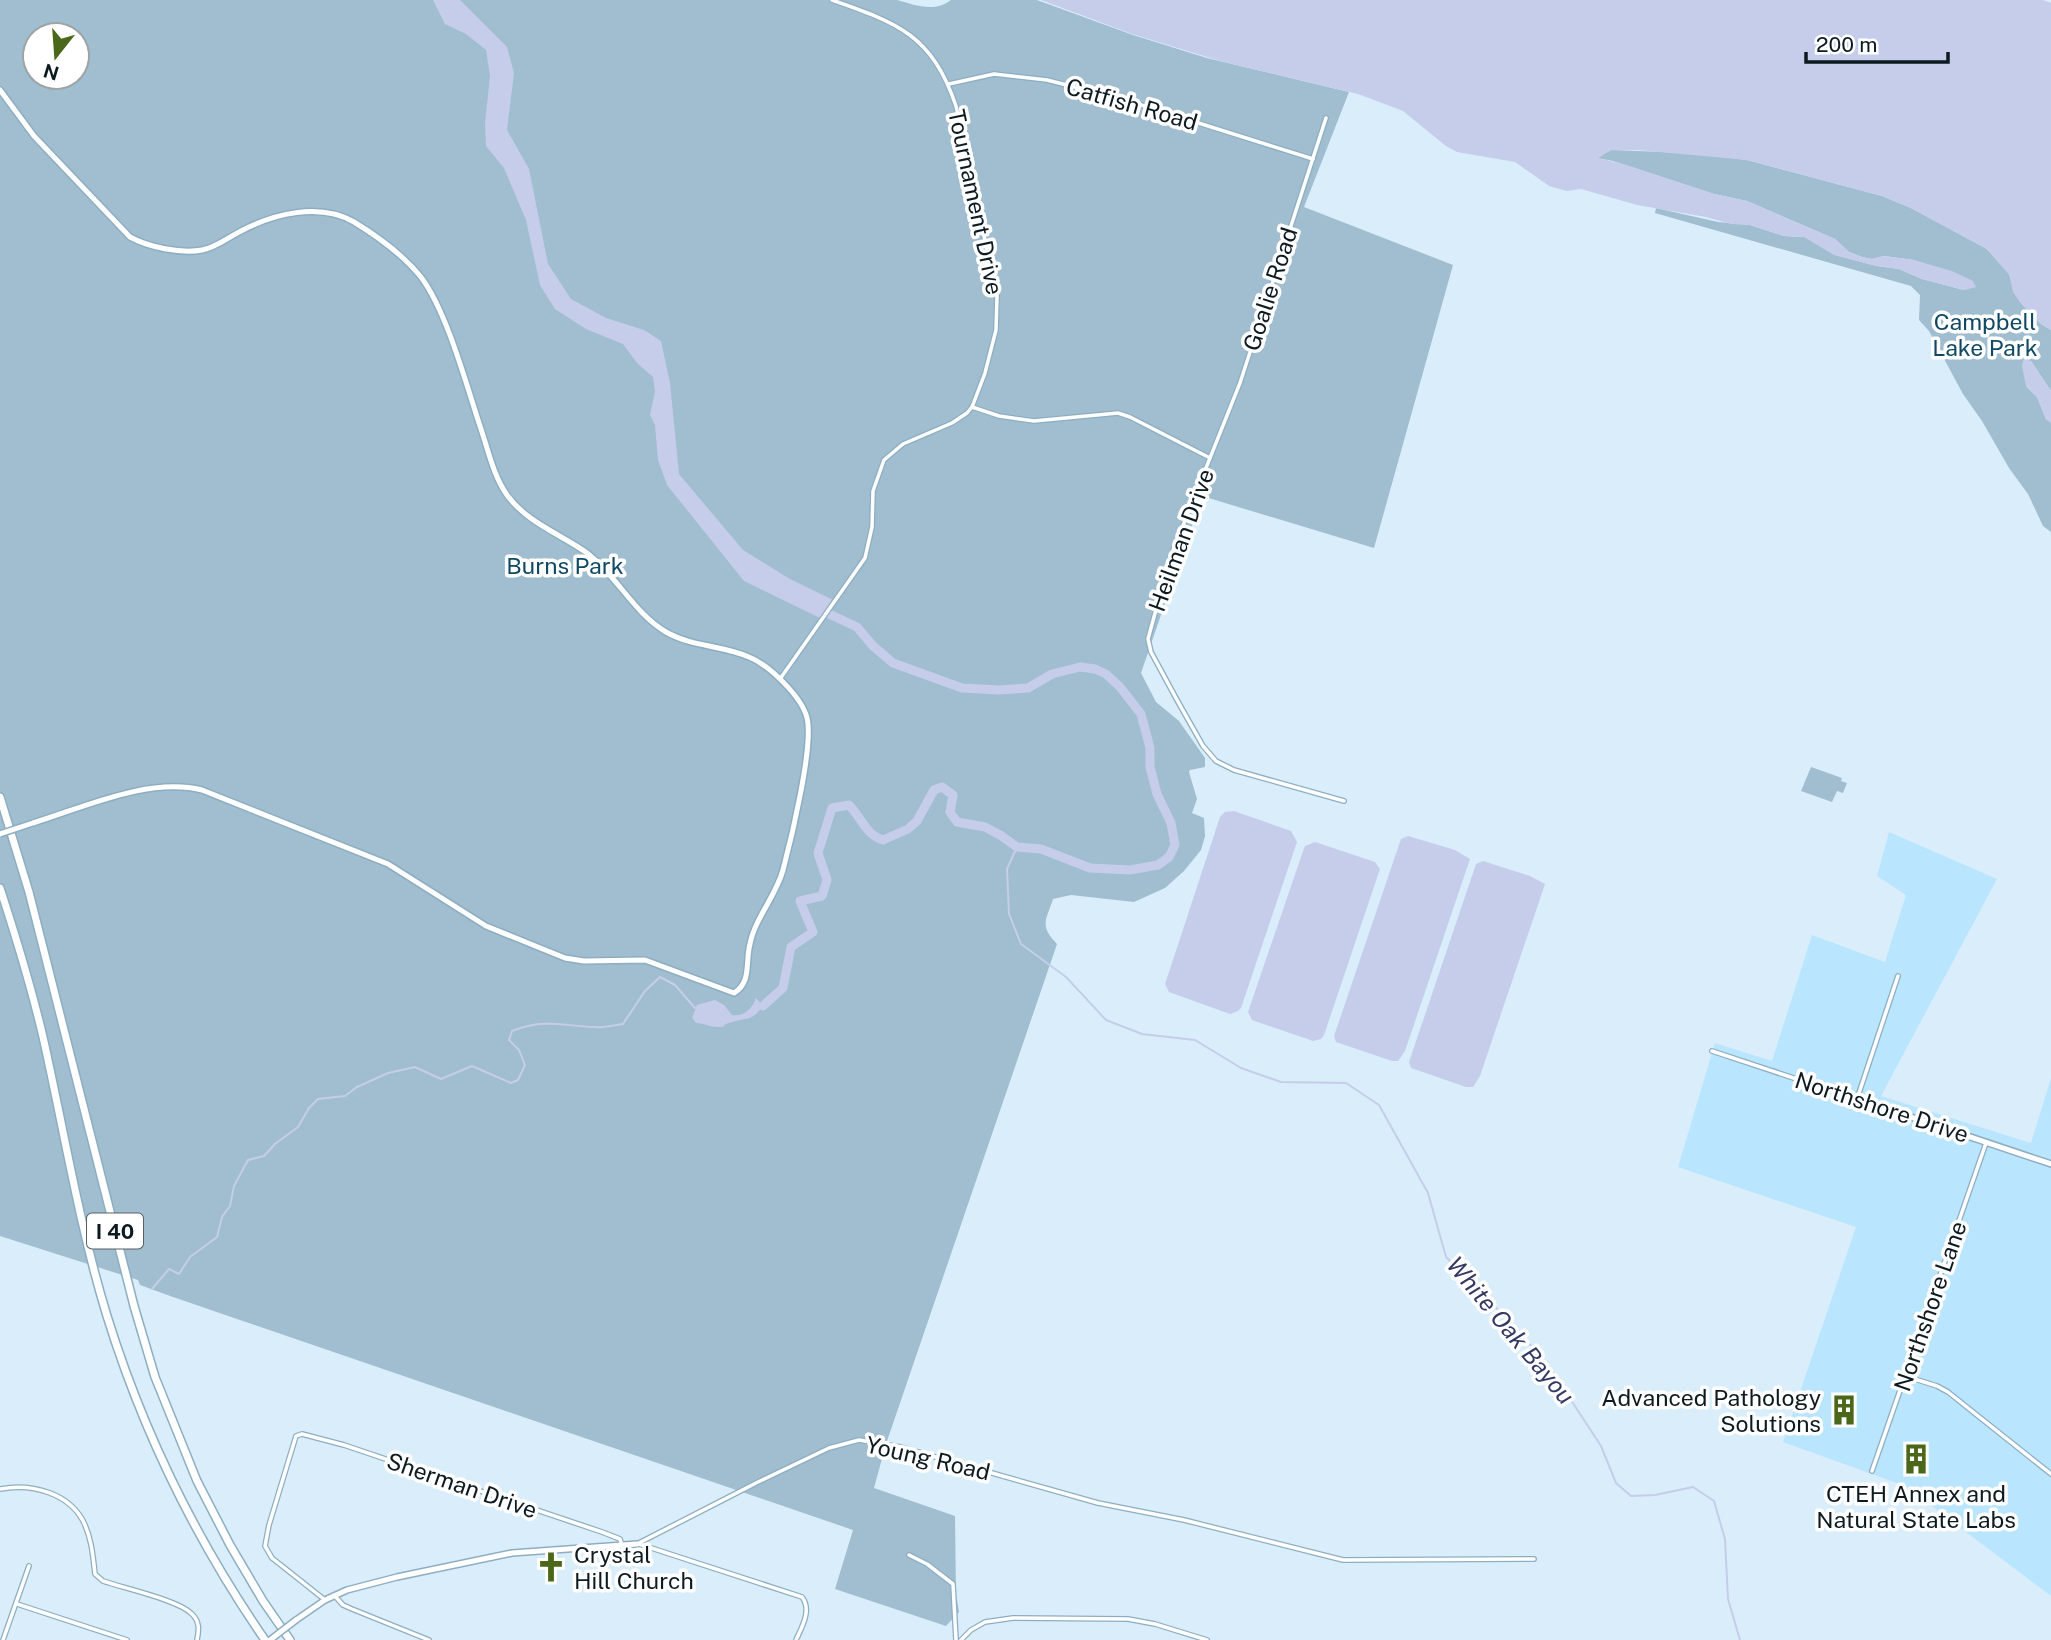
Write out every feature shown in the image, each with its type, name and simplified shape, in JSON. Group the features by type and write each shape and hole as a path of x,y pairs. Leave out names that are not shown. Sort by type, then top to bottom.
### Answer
{"highway":[{"name":"I 40","path":"0,797 29,892 134,1306 155,1377 197,1481 230,1545 290,1640"},
{"name":"I 40","path":"0,888 28,977 94,1270 125,1371 153,1442 182,1503 224,1578 268,1640"}],"street":[{"name":"Tournament Drive","path":"832,0 882,18 902,29 920,42 932,56 949,84 993,273 997,302 996,330 991,353 972,407"},
{"name":"Catfish Road","path":"949,84 1000,74 1056,82 1122,99 1313,159"},
{"path":"0,90 34,136 130,237 138,242 182,250 201,250 254,224 281,216 305,213 344,218 378,239 415,271 432,295 468,388 492,463 506,494 513,502 589,554 661,629 686,641 746,656 780,679 806,712 809,727 782,874 775,894 750,942 746,980 734,993 718,990 651,962 576,960 499,933 388,864 294,828 239,802 194,788 147,788 0,834"},
{"name":"Goalie Road","path":"1210,458 1240,383 1326,118"},
{"path":"780,679 861,565 869,549 873,491 884,460 903,444 952,423 972,407 999,416 1034,421 1118,413 1210,458"},
{"name":"Heilman Drive","path":"1210,458 1159,593 1148,635 1151,652 1203,746 1216,761 1234,770 1344,801"},
{"path":"1857,1099 1898,976"},
{"name":"Northshore Drive","path":"1712,1051 2051,1164"},
{"name":"Northshore Lane","path":"1872,1471 1987,1141"},
{"path":"1905,1376 1948,1392 2051,1474"},
{"name":"Sherman Drive","path":"325,1600 272,1559 265,1546 296,1436 309,1434 602,1532 620,1539 622,1546"},
{"name":"Young Road","path":"268,1640 325,1600 360,1586 512,1553 637,1544 829,1448 859,1440 900,1447 1114,1507 1184,1520 1343,1560 1534,1559"},
{"path":"0,1489 30,1488 67,1502 86,1528 92,1547 95,1574 103,1581 186,1609 195,1617 198,1625 197,1640"},
{"path":"637,1544 802,1597 807,1611 796,1640"},
{"path":"909,1555 927,1564 953,1584 958,1640"},
{"path":"3,1640 29,1566"},
{"path":"334,1595 337,1600 352,1609 429,1640"},
{"path":"17,1604 127,1640"},
{"path":"958,1640 985,1622 1013,1618 1128,1619 1155,1624 1207,1640"}],"shaded area":[{"path":"433,0 460,0 507,47 514,73 507,130 529,169 548,264 571,299 606,318 644,330 661,341 670,383 679,474 743,550 790,579 833,600 820,618 744,581 667,485 658,460 655,425 650,415 655,391 653,377 637,363 623,344 586,329 555,309 540,285 526,220 504,168 486,146 485,123 490,76 486,50 466,34 445,24"},
{"path":"1041,0 2043,0 2051,3 2051,330 2041,324 2020,302 2013,292 2009,274 1987,249 1911,208 1882,196 1747,160 1637,150 1611,150 1598,158 1714,194 1747,201 1835,239 1849,252 1862,257 1872,259 1884,256 1914,260 1952,271 1973,281 1976,287 1964,290 1922,279 1899,269 1834,255 1804,237 1784,236 1750,225 1731,224 1637,205 1581,189 1567,191 1549,186 1515,162 1457,152 1403,111 1358,94 1220,61 1132,34"},
{"path":"2024,358 2031,361 2051,391 2051,423 2046,419 2037,397 2026,386 2022,366"},
{"path":"1234,811 1291,831 1297,842 1241,1008 1230,1014 1169,992 1165,984 1220,817 1225,812"},
{"path":"1889,832 1997,879 1881,1096 2031,1143 2051,1078 2051,1596 1905,1486 1783,1442 1856,1227 1678,1167 1715,1043 1772,1061 1812,935 1885,962 1906,895 1877,876"},
{"path":"1408,836 1455,850 1470,859 1405,1051 1398,1061 1392,1061 1336,1042 1334,1036 1401,839"},
{"path":"1315,842 1375,862 1380,869 1324,1035 1313,1041 1252,1020 1248,1012 1305,846"},
{"path":"1483,861 1530,876 1545,884 1480,1076 1473,1087 1466,1087 1411,1068 1409,1062 1476,864"},
{"path":"756,998 763,1006 755,1015 723,1027 696,1023 692,1018 697,1005 715,1000 724,1005 732,1015 740,1015 750,1009"}],"green space":[{"name":"Burns Park","path":"0,0 897,0 931,7 951,0 1037,0 1133,35 1207,58 1349,92 1304,207 1453,265 1374,548 1202,496 1141,673 1156,702 1179,721 1205,758 1205,767 1189,772 1197,799 1192,813 1204,818 1205,836 1201,850 1184,871 1165,888 1134,902 1071,895 1053,899 1046,918 1046,927 1057,944 886,1444 874,1488 955,1516 956,1594 959,1612 946,1626 835,1589 853,1530 173,1297 140,1285 138,1280 0,1236"},
{"name":"Campbell Lake Park","path":"1611,150 1690,153 1747,160 1882,196 1911,208 1987,249 2009,274 2020,302 2041,324 2051,330 2051,391 2031,361 2026,386 2037,397 2046,419 2051,423 2051,532 2043,526 2028,494 1963,394 1929,331 1919,320 1920,295 1911,286 1655,213 1656,208 1718,222 1750,225 1784,236 1805,237 1835,255 1899,269 1922,279 1964,290 1914,260 1884,256 1872,259 1862,257 1849,252 1835,239 1747,201 1714,194 1597,158"},
{"path":"1811,767 1842,778 1841,781 1847,783 1843,793 1837,791 1832,802 1801,791"}],"waterway":[{"path":"763,1006 783,988 791,947 813,932 800,901 822,896 827,880 818,853 832,808 849,805 868,830 883,840 908,829 917,821 934,790 942,787 953,795 950,812 957,822 985,827 1017,847 1041,849 1090,868 1130,870 1158,865 1169,857 1175,845 1171,823 1157,794 1150,767 1150,748 1141,714 1106,674 1080,667 1052,674 1028,688 962,688 893,663 873,646 857,627 827,613"},
{"name":"White Oak Bayou","path":"1017,847 1007,869 1009,914 1021,944 1066,977 1106,1020 1142,1034 1195,1040 1241,1068 1281,1082 1346,1083 1379,1105 1428,1193 1446,1257 1518,1330 1552,1371 1601,1446 1616,1483 1631,1496 1655,1495 1693,1487 1714,1501 1725,1539 1728,1599 1740,1640"},
{"path":"152,1289 169,1269 179,1274 190,1257 217,1237 222,1217 230,1206 234,1186 248,1160 264,1156 298,1127 318,1099 345,1096 357,1087 388,1073 415,1067 441,1079 472,1066 511,1083 518,1080 525,1065 519,1050 509,1040 512,1031 544,1024 598,1027 623,1024 645,991 660,977 675,985 695,1008"}],"place":[{"name":"Advanced Pathology Solutions","path":"1844,1410"},
{"name":"CTEH Annex and Natural State Labs","path":"1916,1459"},
{"name":"Crystal Hill Church","path":"551,1567"}]}
